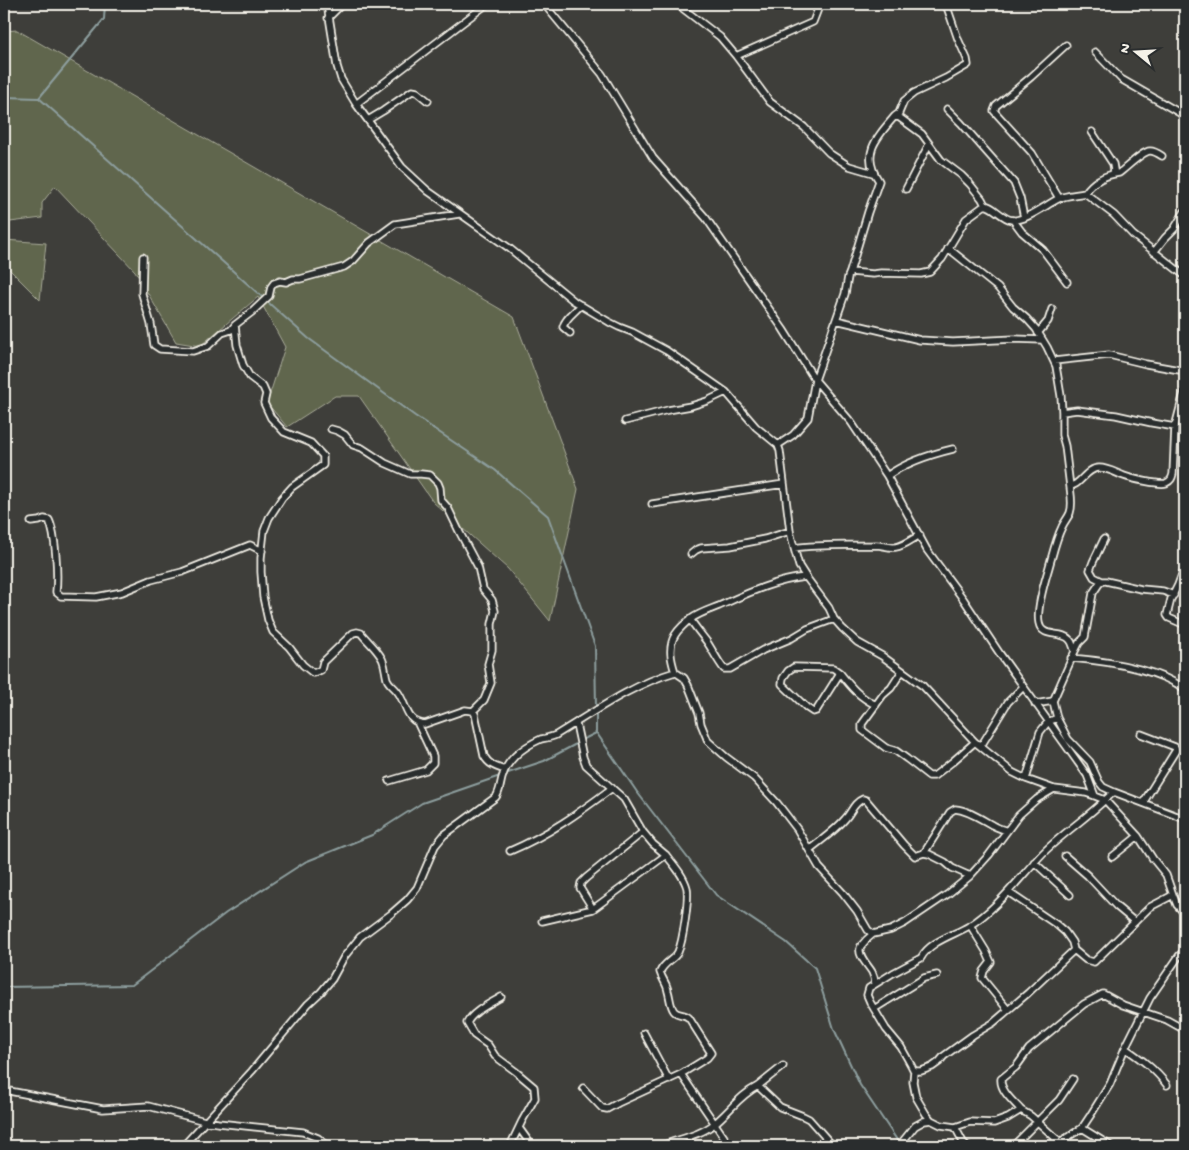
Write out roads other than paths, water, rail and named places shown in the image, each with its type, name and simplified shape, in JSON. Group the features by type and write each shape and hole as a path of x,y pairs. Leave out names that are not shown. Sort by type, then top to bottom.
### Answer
{"street":[{"path":"327,4 328,18 341,79 356,104 402,166 428,191 509,248 574,301 619,328 632,332 667,351 726,392 756,427 778,445 790,531 799,566 834,619 845,632 923,686 975,742 1012,772 1054,789 1080,792 1105,800 1138,836 1166,875 1173,895 1185,914"},
{"path":"328,18 342,4"},
{"path":"356,104 487,4"},
{"path":"544,4 602,74 653,158 711,225 783,329 814,380 851,422 888,476 927,550 1086,775 1095,796"},
{"path":"676,4 720,38 736,56 770,102 804,126 829,153 848,166 873,173"},
{"path":"736,56 813,22 818,9 817,4"},
{"path":"778,445 793,434 808,418 814,380 845,294 848,277 879,181 873,173 872,167 871,153 876,140 899,112 904,101 914,93 968,65 946,4"},
{"path":"1059,198 1032,153 994,111 996,106 1066,45"},
{"path":"1095,52 1121,79 1185,116"},
{"path":"368,120 412,91 417,92 428,101"},
{"path":"947,109 1014,183 1020,198 1024,218"},
{"path":"895,116 922,134 941,160 970,184 985,205 990,206 1010,220 1021,220 1059,198 1085,193 1095,182 1113,173 1119,174 1148,151 1162,156"},
{"path":"1092,132 1113,164 1113,173"},
{"path":"906,189 929,144"},
{"path":"1085,193 1114,215 1133,235 1185,276"},
{"path":"850,272 873,274 921,274 930,272 942,259 966,219 985,205"},
{"path":"1154,252 1185,211"},
{"path":"143,257 142,294 154,345 160,349 193,351 208,346 222,333 231,330 269,296 274,283 286,282 293,278 300,279 344,267 353,261 369,243 395,224 459,214"},
{"path":"1014,220 1022,232 1043,250 1067,282"},
{"path":"948,248 998,288 1012,307 1027,319 1048,347 1056,366 1061,396 1062,435 1071,502 1070,512 1062,525 1054,548 1043,587 1038,617 1042,630 1065,636 1070,640 1075,651"},
{"path":"570,333 563,327 564,323 582,306"},
{"path":"1038,333 1048,320 1052,309"},
{"path":"836,320 920,340 953,342 1014,339 1042,340"},
{"path":"235,325 243,365 250,377 263,386 266,394 264,403 271,418 284,432 311,443 323,456 323,465 292,487 282,498 269,518 264,531 261,572 263,597 268,620 273,632 289,647 303,665 313,673 321,670 323,662 353,633 360,633 381,656 391,686 398,691 412,720 418,724 433,756 433,763 426,770 389,781"},
{"path":"1054,361 1109,355 1185,371"},
{"path":"1070,486 1078,483 1090,470 1097,468 1108,469 1143,481 1164,484 1168,482 1173,474 1175,427 1185,389"},
{"path":"625,421 706,402 726,392"},
{"path":"1062,412 1077,410 1116,415 1175,427"},
{"path":"331,429 338,431 353,445 362,448 385,463 410,474 430,475 438,483 441,500 448,508 478,567 483,589 492,600 495,612 492,624 492,650 488,664 491,683 484,700 473,710 466,710 425,724 418,724"},
{"path":"888,476 904,466 953,449"},
{"path":"652,504 784,484"},
{"path":"31,522 44,518 49,520 52,526 56,560 56,592 61,596 96,597 122,592 151,580 182,572 250,545 262,551"},
{"path":"691,554 701,548 730,546 765,539 790,531"},
{"path":"794,548 841,545 894,547 902,545 920,535"},
{"path":"1104,540 1092,562 1090,570 1094,577 1102,581 1163,591 1174,595"},
{"path":"1185,566 1171,599 1167,615 1169,618 1185,625"},
{"path":"806,578 792,578 750,592 690,619 675,635 670,648 670,658 675,672 684,678 688,685 708,741 754,778 777,803 797,829 820,867 843,893 857,911 868,930 873,934"},
{"path":"1102,581 1093,593 1085,637 1079,643 1071,658 1053,701 1057,718 1068,739 1090,762 1098,782 1103,787 1185,819"},
{"path":"690,619 724,669 730,669 763,650 792,638 807,629 834,619"},
{"path":"1071,658 1102,662 1149,672 1163,676 1185,689"},
{"path":"840,672 816,711 813,712 782,684 783,678 794,667 833,668 840,672 865,700 876,704"},
{"path":"902,671 862,724 862,730 886,748 896,751 929,776 934,776 975,742"},
{"path":"183,1146 252,1071 308,1004 321,992 360,937 407,900 417,888 435,846 444,835 496,797 505,770 515,756 528,745 555,736 563,729 576,724 613,699 662,676 675,672"},
{"path":"980,746 1008,702 1023,687"},
{"path":"1035,704 1053,701"},
{"path":"473,710 487,762 505,770"},
{"path":"1026,779 1040,732 1048,722 1057,718"},
{"path":"576,724 586,764 624,799 643,832 679,872 686,887 684,933 675,956 665,964 660,972 674,1011 678,1014 685,1014 689,1018 711,1052 707,1058 681,1074 605,1110 583,1088"},
{"path":"1141,734 1175,747 1176,750 1143,803"},
{"path":"510,852 575,816 612,788"},
{"path":"875,984 872,973 862,957 860,948 873,934 892,930 905,923 948,894 970,876 989,855 1019,815 1037,799 1054,789"},
{"path":"1022,1110 994,1123 970,1122 954,1127 941,1125 931,1120 916,1097 913,1082 914,1071 874,1009 867,992 875,984 921,958 925,952 938,942 970,925 987,912 1008,892 1034,862 1114,792"},
{"path":"809,850 846,818 857,801 862,799 866,800 915,856 924,853 938,858 952,868 970,876"},
{"path":"924,853 950,812 955,809 1007,831"},
{"path":"593,909 580,888 581,883 643,832"},
{"path":"1112,856 1138,836"},
{"path":"542,921 593,909 666,856"},
{"path":"1065,856 1135,922"},
{"path":"1034,862 1070,895"},
{"path":"1008,892 1065,932 1072,942 1074,950 1086,960 1094,962 1150,907 1173,895"},
{"path":"970,925 991,962 984,971 982,978 1008,1010"},
{"path":"914,1071 921,1071 932,1067 973,1035 993,1023 1074,950"},
{"path":"1050,1146 1082,1128 1110,1084 1125,1048 1150,998 1185,950"},
{"path":"874,1009 924,978 937,975"},
{"path":"1060,1142 1022,1110 1000,1083 1001,1079 1016,1067 1029,1049 1084,1004 1102,994 1123,1005 1167,1020 1185,1030"},
{"path":"501,997 481,1009 467,1023 474,1035 488,1045 496,1056 534,1087 536,1098 510,1146"},
{"path":"644,1033 668,1080"},
{"path":"1125,1048 1153,1069 1167,1085"},
{"path":"661,1146 684,1139 715,1124 739,1099 783,1066"},
{"path":"681,1074 731,1146"},
{"path":"1012,1146 1059,1100 1074,1079"},
{"path":"758,1086 780,1107 809,1119 833,1146"},
{"path":"4,1090 103,1109 148,1106 218,1124 302,1132 318,1138 328,1146"},
{"path":"899,1146 915,1126 924,1121 931,1120"},
{"path":"954,1127 962,1142 967,1146"},
{"path":"519,1128 532,1146"},
{"path":"1082,1128 1111,1146"}],"waterway":[{"path":"39,98 104,19 105,4"},
{"path":"4,97 39,98 308,338 415,416 495,470 548,516 595,646 596,708"},
{"path":"596,713 596,732 637,792 716,895 786,942 815,968 834,1029 860,1085 899,1143"},
{"path":"582,740 596,733"},
{"path":"505,774 544,761 578,743"},
{"path":"4,987 132,985 226,913 305,862 372,835 422,803 500,776"}]}
